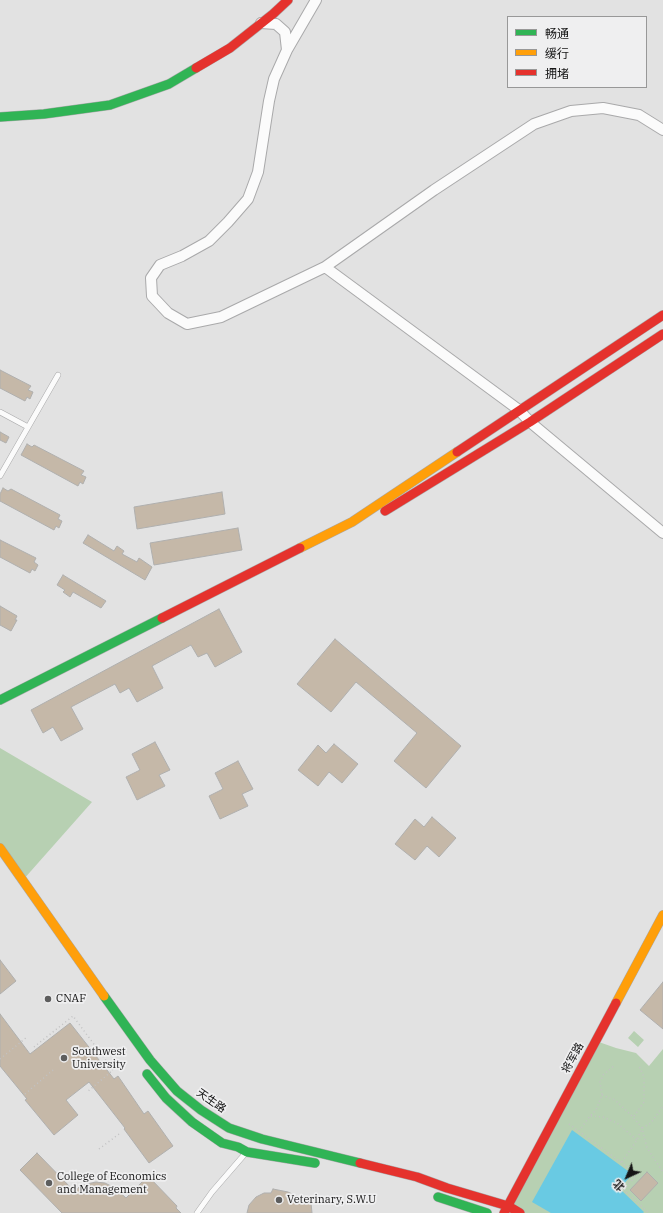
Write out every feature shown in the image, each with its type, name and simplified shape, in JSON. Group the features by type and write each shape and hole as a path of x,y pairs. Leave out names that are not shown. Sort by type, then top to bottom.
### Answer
{"main road":[{"path":"0,117 44,114 110,105 169,84 230,48 288,0"},
{"path":"0,700 352,522 663,315"},
{"path":"249,574 359,527 530,422 663,334"},
{"name":"天生路","path":"0,848 150,1060 177,1091 201,1110 255,1145 326,1166"},
{"name":"将军路","path":"506,1209 663,915"},
{"name":"天生路","path":"140,1066 166,1098 192,1122 222,1143 238,1148 255,1145 417,1177 520,1213"},
{"path":"428,1193 487,1213"}],"street":[{"path":"316,0 287,50 274,79 258,172 248,199 209,241 182,256 160,265 151,278 152,296 168,313 187,324 221,317 325,267 434,190 534,124 571,111 603,108 639,116 663,130"},
{"path":"261,23 276,24 285,32 287,50"},
{"path":"325,267 519,410 530,422 663,533"}],"lane":[{"path":"0,476 58,375"},
{"path":"0,412 28,427"},
{"path":"197,1213 212,1192 255,1145"}],"path":[{"path":"34,1047 73,1016 113,1070 87,1092"},
{"path":"0,1059 27,1037"},
{"path":"579,1131 596,1110 602,1095 600,1082 604,1075 615,1066"},
{"path":"633,1117 644,1102 644,1077 639,1066"},
{"path":"25,1094 53,1070"},
{"path":"602,1095 615,1100 642,1128 647,1148 663,1172"},
{"path":"622,1162 637,1140 642,1128 651,1123 663,1106"},
{"path":"590,1116 603,1117 617,1123 637,1140"},
{"path":"570,1124 637,1174 624,1190 650,1213"},
{"path":"99,1149 119,1134"}],"green space":[{"path":"0,748 92,802 23,880 0,848"},
{"path":"634,1031 644,1040 638,1047 628,1038"},
{"path":"596,1041 636,1053 649,1066 663,1049 663,1213 520,1213 508,1206"}],"water":[{"path":"572,1130 632,1174 620,1189 644,1212 643,1213 551,1213 532,1202"}],"building":[{"path":"0,370 31,386 28,390 33,392 30,399 27,397 25,401 0,388"},
{"path":"0,432 9,437 6,443 0,440"},
{"path":"27,444 32,447 34,445 84,471 81,475 86,477 83,484 80,482 78,486 21,455"},
{"path":"3,488 8,491 11,489 60,515 58,519 62,521 59,528 56,526 54,530 0,501 0,494"},
{"path":"222,492 225,514 137,529 134,507"},
{"path":"238,528 242,550 154,565 150,543"},
{"path":"88,535 114,551 117,546 124,551 122,554 137,562 139,558 152,567 145,580 83,543"},
{"path":"0,540 36,558 34,562 38,565 35,571 32,569 30,573 0,557"},
{"path":"63,575 106,601 101,608 73,592 70,597 63,592 65,590 57,585"},
{"path":"0,606 17,616 15,620 17,620 11,631 0,625"},
{"path":"219,609 242,652 215,667 207,653 198,657 191,645 152,666 163,688 137,702 129,688 120,693 115,684 71,707 83,729 61,741 53,727 43,733 31,710"},
{"path":"335,639 461,746 426,788 394,761 417,733 356,682 331,712 297,684"},
{"path":"155,742 170,770 159,775 165,786 137,800 126,777 140,770 132,754"},
{"path":"334,744 358,764 342,783 329,772 318,786 298,770 318,745 326,753"},
{"path":"238,761 253,789 242,794 248,806 220,819 209,796 223,789 215,773"},
{"path":"432,817 456,838 439,857 427,846 415,860 395,844 415,819 424,827"},
{"path":"0,960 16,981 0,994"},
{"path":"663,982 663,1029 640,1010"},
{"path":"0,1014 30,1054 70,1023 114,1079 118,1076 144,1114 148,1111 173,1146 149,1163 124,1129 125,1128 89,1082 66,1100 78,1115 54,1135 25,1100 27,1099 0,1066"},
{"name":"College of Economics and Management","path":"37,1153 75,1192 79,1187 87,1184 96,1182 105,1183 115,1188 126,1198 148,1176 177,1206 176,1208 181,1213 62,1213 20,1170"},
{"path":"647,1172 658,1183 641,1201 630,1190"},
{"name":"Veterinary, S.W.U","path":"273,1189 288,1192 311,1203 312,1213 247,1213 249,1205 256,1197 264,1193 271,1193"}],"traffic: fast":[{"path":"0,117 44,114 110,105 169,84 196,68"},
{"path":"0,700 162,618"},
{"path":"104,996 150,1060 177,1091 201,1110 229,1128 262,1139 360,1163"},
{"path":"147,1074 166,1098 192,1122 222,1143 238,1147 247,1152 315,1163"},
{"path":"438,1197 487,1213"}],"traffic: slow":[{"path":"300,548 352,522 457,452"},
{"path":"0,848 104,996"},
{"path":"616,1003 663,915"}],"traffic: jam":[{"path":"196,68 230,48 273,14 288,0"},
{"path":"457,452 663,315"},
{"path":"385,511 530,422 663,334"},
{"path":"162,618 300,548"},
{"path":"504,1213 616,1003"},
{"path":"360,1163 417,1177 447,1188 508,1206 520,1213"}],"place":[{"name":"CNAF","path":"48,999"},
{"name":"Southwest University","path":"64,1058"},
{"name":"College of Economics and Management","path":"49,1183"},
{"name":"Veterinary, S.W.U","path":"279,1200"}]}
